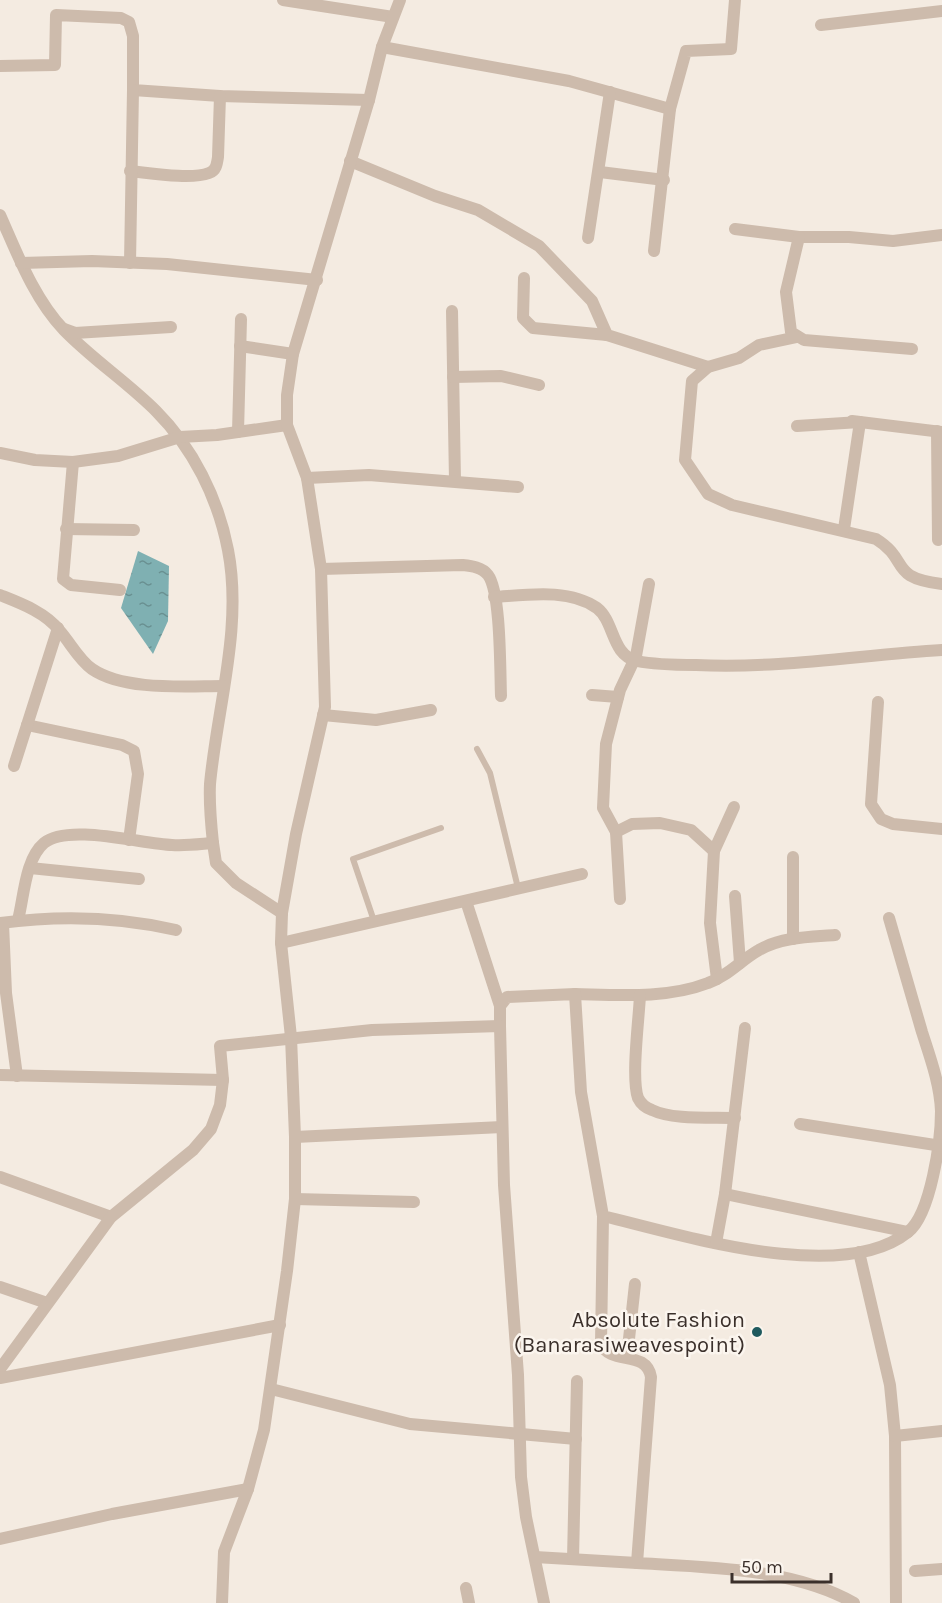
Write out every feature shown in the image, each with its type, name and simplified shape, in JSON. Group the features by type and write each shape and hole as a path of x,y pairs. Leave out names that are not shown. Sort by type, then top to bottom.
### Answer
{"street":[{"path":"283,0 313,1 393,17"},
{"path":"222,1603 224,1552 248,1489 264,1430 280,1325 295,1199 291,1037 281,943 282,913 296,834 323,715 325,665 321,569 307,478 287,425 287,394 293,354 317,280 382,47 400,0"},
{"path":"654,251 664,180 670,109 686,51 731,49 735,0"},
{"path":"821,25 942,11"},
{"path":"0,66 54,65 57,15 121,18 129,22 133,36 129,263"},
{"path":"382,47 569,81 670,109"},
{"path":"133,90 220,96 369,100"},
{"path":"588,238 600,172 610,92"},
{"path":"130,171 198,175 211,173 216,167 218,157 220,96"},
{"path":"350,161 435,196 478,210 539,246 592,301 608,335"},
{"path":"600,172 664,180"},
{"path":"0,215 21,263 62,329 155,410 180,437 196,461 220,521 228,551 232,588 231,635 210,786 216,863 236,883 282,913"},
{"path":"735,229 799,237 849,237 893,242 942,235"},
{"path":"797,337 788,323 786,292 799,237"},
{"path":"21,263 129,263 231,269 317,280"},
{"path":"524,278 523,318 533,328 608,335 708,367"},
{"path":"452,311 455,481"},
{"path":"238,432 241,318"},
{"path":"62,329 75,333 171,327"},
{"path":"912,349 814,341 797,337 759,345 739,358 708,367 692,381 685,460 708,495 732,506 844,529 871,537 885,544 902,571 912,579 942,584"},
{"path":"240,346 293,354"},
{"path":"453,377 501,376 539,385"},
{"path":"821,417 940,432 938,540"},
{"path":"844,529 860,422"},
{"path":"797,426 860,422"},
{"path":"0,453 35,460 73,462 118,456 180,437 287,425"},
{"path":"73,462 62,573 65,583 120,590"},
{"path":"307,478 360,475 518,487"},
{"path":"66,529 134,530"},
{"path":"321,569 473,566 489,576 494,597 501,696"},
{"path":"620,899 616,832 603,808 606,744 618,697 634,661 649,584"},
{"path":"0,595 37,611 58,628 91,669 109,677 158,686 223,686"},
{"path":"494,597 549,595 585,602 603,614 622,652 634,661 753,667 942,650"},
{"path":"14,766 58,628"},
{"path":"591,695 618,697"},
{"path":"878,702 871,804 881,819 893,824 942,829"},
{"path":"323,715 376,720 431,710"},
{"path":"27,725 122,745 134,751 138,760 138,774 129,840"},
{"path":"717,979 710,923 714,851 734,807"},
{"path":"616,832 633,824 660,823 691,830 714,851"},
{"path":"18,920 30,868 44,843 54,837 89,836 172,845 213,843"},
{"path":"793,857 793,939"},
{"path":"30,868 139,879"},
{"path":"281,943 582,874"},
{"path":"735,896 740,963"},
{"path":"466,901 500,1006 502,1127 522,1478 544,1603"},
{"path":"17,1076 6,993 1,923 18,920 118,918 176,930"},
{"path":"603,1216 716,1243 799,1256 831,1256 859,1252 887,1244 908,1232 919,1220 929,1192 940,1146 941,1111 937,1083 889,918"},
{"path":"500,1006 507,997 516,994 640,995 676,991 717,979 771,944 793,939 835,935"},
{"path":"575,994 581,1092 603,1216 601,1344 604,1351 611,1355 627,1357 644,1364 651,1377 638,1563"},
{"path":"640,995 636,1082 642,1105 653,1111 670,1115 735,1118"},
{"path":"2,1361 111,1217 193,1150 211,1129 220,1106 223,1080 220,1046 291,1037 424,1027 500,1026"},
{"path":"716,1243 725,1194 745,1028"},
{"path":"0,1075 223,1080"},
{"path":"800,1124 940,1146"},
{"path":"295,1137 502,1127"},
{"path":"0,1177 111,1217"},
{"path":"725,1194 908,1232"},
{"path":"295,1199 414,1202"},
{"path":"859,1252 890,1385 895,1436 896,1603"},
{"path":"627,1357 635,1284"},
{"path":"0,1287 47,1304"},
{"path":"0,1378 280,1325"},
{"path":"573,1559 577,1381"},
{"path":"271,1389 410,1424 576,1439"},
{"path":"895,1436 942,1431"},
{"path":"0,1539 111,1514 248,1489"},
{"path":"535,1557 638,1563 758,1574 831,1592 854,1603"},
{"path":"915,1572 942,1569"},
{"path":"466,1588 469,1603"}],"lane":[{"path":"477,749 490,773 518,889"},
{"path":"374,922 354,859 441,828"}],"water":[{"path":"138,551 169,566 168,621 153,654 121,608"}],"place":[{"name":"Absolute Fashion (Banarasiweavespoint)","path":"757,1332"}]}
